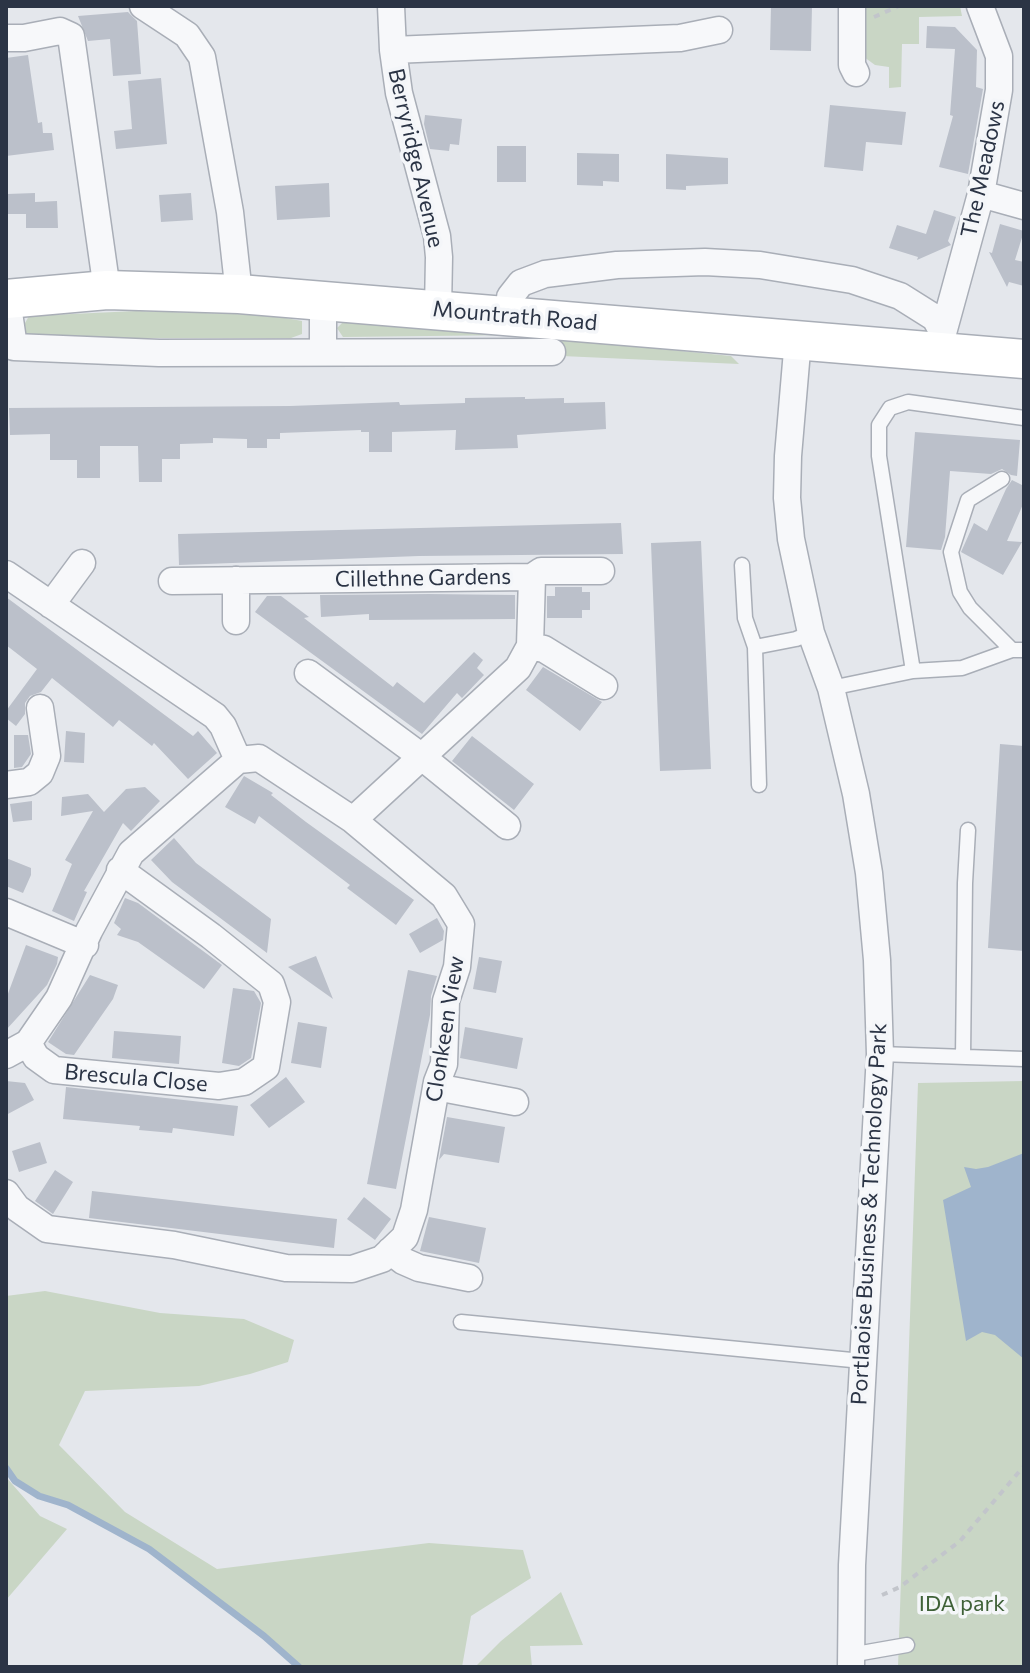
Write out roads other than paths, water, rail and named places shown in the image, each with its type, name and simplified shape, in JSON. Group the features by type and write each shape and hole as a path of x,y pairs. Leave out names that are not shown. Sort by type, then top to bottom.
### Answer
{"main road":[{"name":"Mountrath Road","path":"7,299 107,290 239,294 798,339 943,343 1024,359"}],"street":[{"path":"143,6 187,35 202,57 228,197 239,294"},
{"name":"Berryridge Avenue","path":"391,6 393,50 408,131 434,219 439,257 438,309"},
{"path":"852,6 852,65 856,73"},
{"name":"The Meadows","path":"943,343 981,194 999,90 999,56 980,6"},
{"path":"393,50 680,38 719,30"},
{"path":"6,38 60,31 71,36 107,290"},
{"path":"981,194 1024,206"},
{"path":"510,316 510,297 521,283 545,274 617,265 705,262 760,265 852,280 900,296 935,318 943,343"},
{"path":"7,299 14,347 159,353 552,352"},
{"path":"323,301 323,351"},
{"name":"Portlaoise Business & Technology Park","path":"798,339 787,498 799,583 811,633 831,688 856,794 869,873 877,960 880,1054 862,1361 850,1661"},
{"path":"51,605 82,563"},
{"path":"532,577 541,571 601,571"},
{"path":"6,574 215,716 223,726 238,760"},
{"name":"Cillethne Gardens","path":"172,581 532,577 530,646"},
{"path":"236,580 236,621"},
{"path":"353,820 518,668 530,646 544,649 604,686"},
{"path":"308,673 422,757 507,826"},
{"path":"6,785 29,782 40,773 47,756 40,708"},
{"name":"Clonkeen View","path":"238,760 259,758 353,820 444,896 461,924 457,967 446,1001 444,1064 436,1087 414,1210 405,1237 390,1251"},
{"name":"Brescula Close","path":"120,870 271,984 277,1002 266,1067 244,1082 219,1086 54,1070 36,1057 17,1049 59,998 120,870 131,853 238,760"},
{"path":"6,912 85,945"},
{"path":"436,1087 515,1102"},
{"path":"6,1193 17,1208 47,1229 174,1245 286,1268 352,1269 382,1259 390,1251 419,1268 469,1278"}],"lane":[{"path":"913,671 879,456 879,425 890,408 908,402 1024,418"},
{"path":"1002,479 968,500 951,552 960,592 970,608 1018,650"},
{"path":"742,565 745,618 755,647 759,785"},
{"path":"755,647 811,633"},
{"path":"831,688 913,671 962,668 1018,650"},
{"path":"963,1057 968,830"},
{"path":"880,1054 1024,1059"},
{"path":"461,1322 862,1361"},
{"path":"850,1661 907,1645"}],"water":[{"path":"1024,1153 1024,1359 995,1335 982,1332 966,1341 943,1200 971,1187 964,1167 988,1167"}],"waterway":[{"path":"6,1468 15,1481 39,1496 68,1505 149,1549 264,1636 299,1667"}],"park label":[{"name":"IDA park","path":"962,1604"}]}
